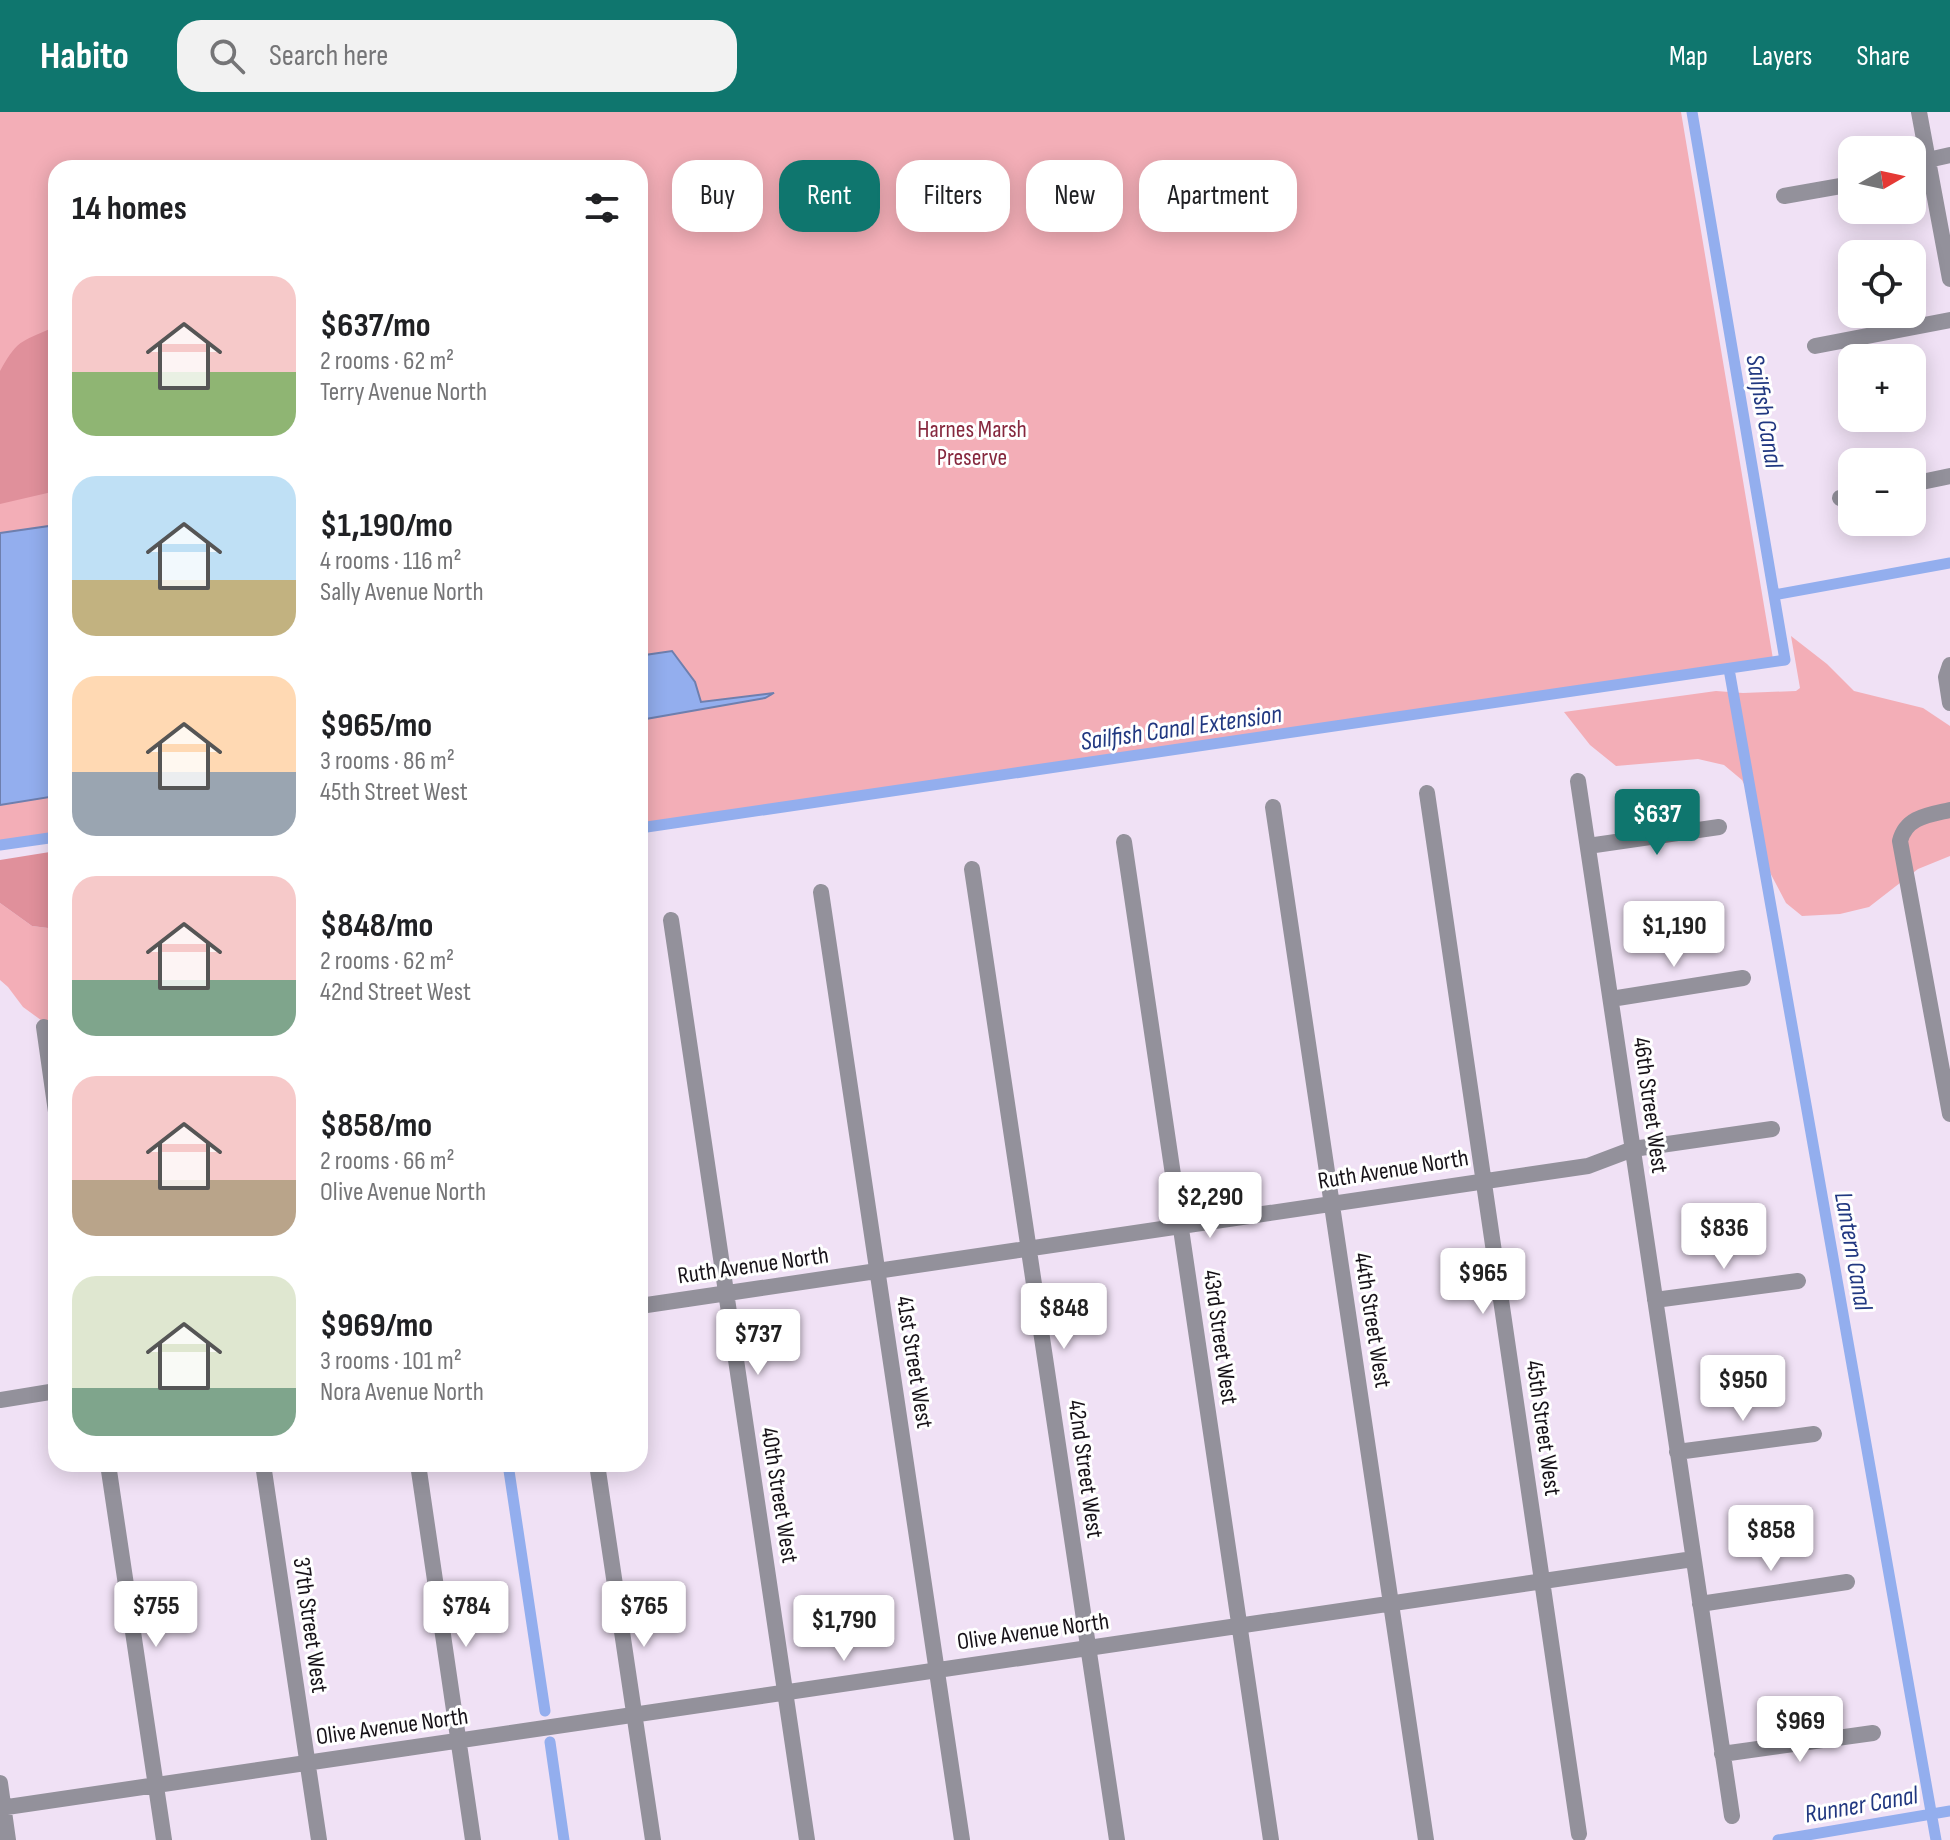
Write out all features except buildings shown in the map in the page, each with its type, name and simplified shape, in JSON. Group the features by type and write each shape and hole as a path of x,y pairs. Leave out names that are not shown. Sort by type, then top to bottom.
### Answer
{"street":[{"path":"1919,112 1950,279"},
{"path":"1928,160 1950,155"},
{"path":"1784,196 1838,186"},
{"path":"1815,346 1950,320"},
{"path":"1926,481 1950,476"},
{"path":"1950,665 1946,677 1950,703"},
{"name":"46th Street West","path":"1578,781 1732,1816"},
{"name":"45th Street West","path":"1427,793 1579,1834"},
{"name":"44th Street West","path":"1273,807 1426,1840"},
{"path":"1950,810 1910,822 1903,830 1900,841 1950,1114"},
{"path":"1588,846 1719,827"},
{"name":"43rd Street West","path":"1124,842 1271,1840"},
{"name":"42nd Street West","path":"972,869 1117,1840"},
{"name":"41st Street West","path":"821,892 962,1840"},
{"name":"40th Street West","path":"671,920 807,1840"},
{"path":"1611,999 1743,978"},
{"path":"44,1027 48,1055"},
{"name":"Ruth Avenue North","path":"648,1305 1588,1166 1633,1149 1772,1129"},
{"path":"1655,1300 1798,1281"},
{"path":"0,1400 48,1392"},
{"path":"1677,1452 1814,1434"},
{"path":"109,1472 164,1840"},
{"name":"37th Street West","path":"264,1472 319,1840"},
{"path":"419,1472 473,1840"},
{"path":"598,1472 653,1840"},
{"name":"Olive Avenue North","path":"2,1808 1693,1559"},
{"path":"1700,1604 1847,1582"},
{"path":"1722,1754 1873,1733"},
{"path":"0,1783 8,1840"}],"green space":[{"name":"Harnes Marsh Preserve","path":"0,112 1681,112 1773,659 648,827 648,160 48,160 48,835 0,845"},
{"path":"1791,636 1827,664 1854,691 1923,708 1950,726 1950,856 1918,869 1869,907 1840,914 1802,916 1786,903 1766,865 1749,794 1742,780 1724,765 1698,759 1616,766 1590,745 1564,712 1716,691 1796,691 1800,688"},
{"path":"0,903 32,926 48,928 48,1025 23,1007 0,980"}],"shaded area":[{"path":"48,330 48,493 0,504 0,371 18,346"},
{"path":"48,852 48,928 32,926 0,903 0,860"}],"water":[{"path":"48,526 48,797 0,805 0,533"},
{"path":"672,651 695,682 701,702 774,693 765,698 648,719 648,655"}],"waterway":[{"name":"Sailfish Canal Extension","path":"648,827 1785,660 1692,112"},
{"path":"1774,595 1950,563"},
{"name":"Lantern Canal","path":"1729,669 1936,1840"},
{"name":"Sailfish Canal Extension","path":"0,845 48,838"},
{"path":"509,1472 545,1711"},
{"path":"550,1742 564,1840"},
{"name":"Runner Canal","path":"1778,1840 1950,1811"}],"water label":[{"name":"Sailfish Canal","path":"1765,411"}]}
